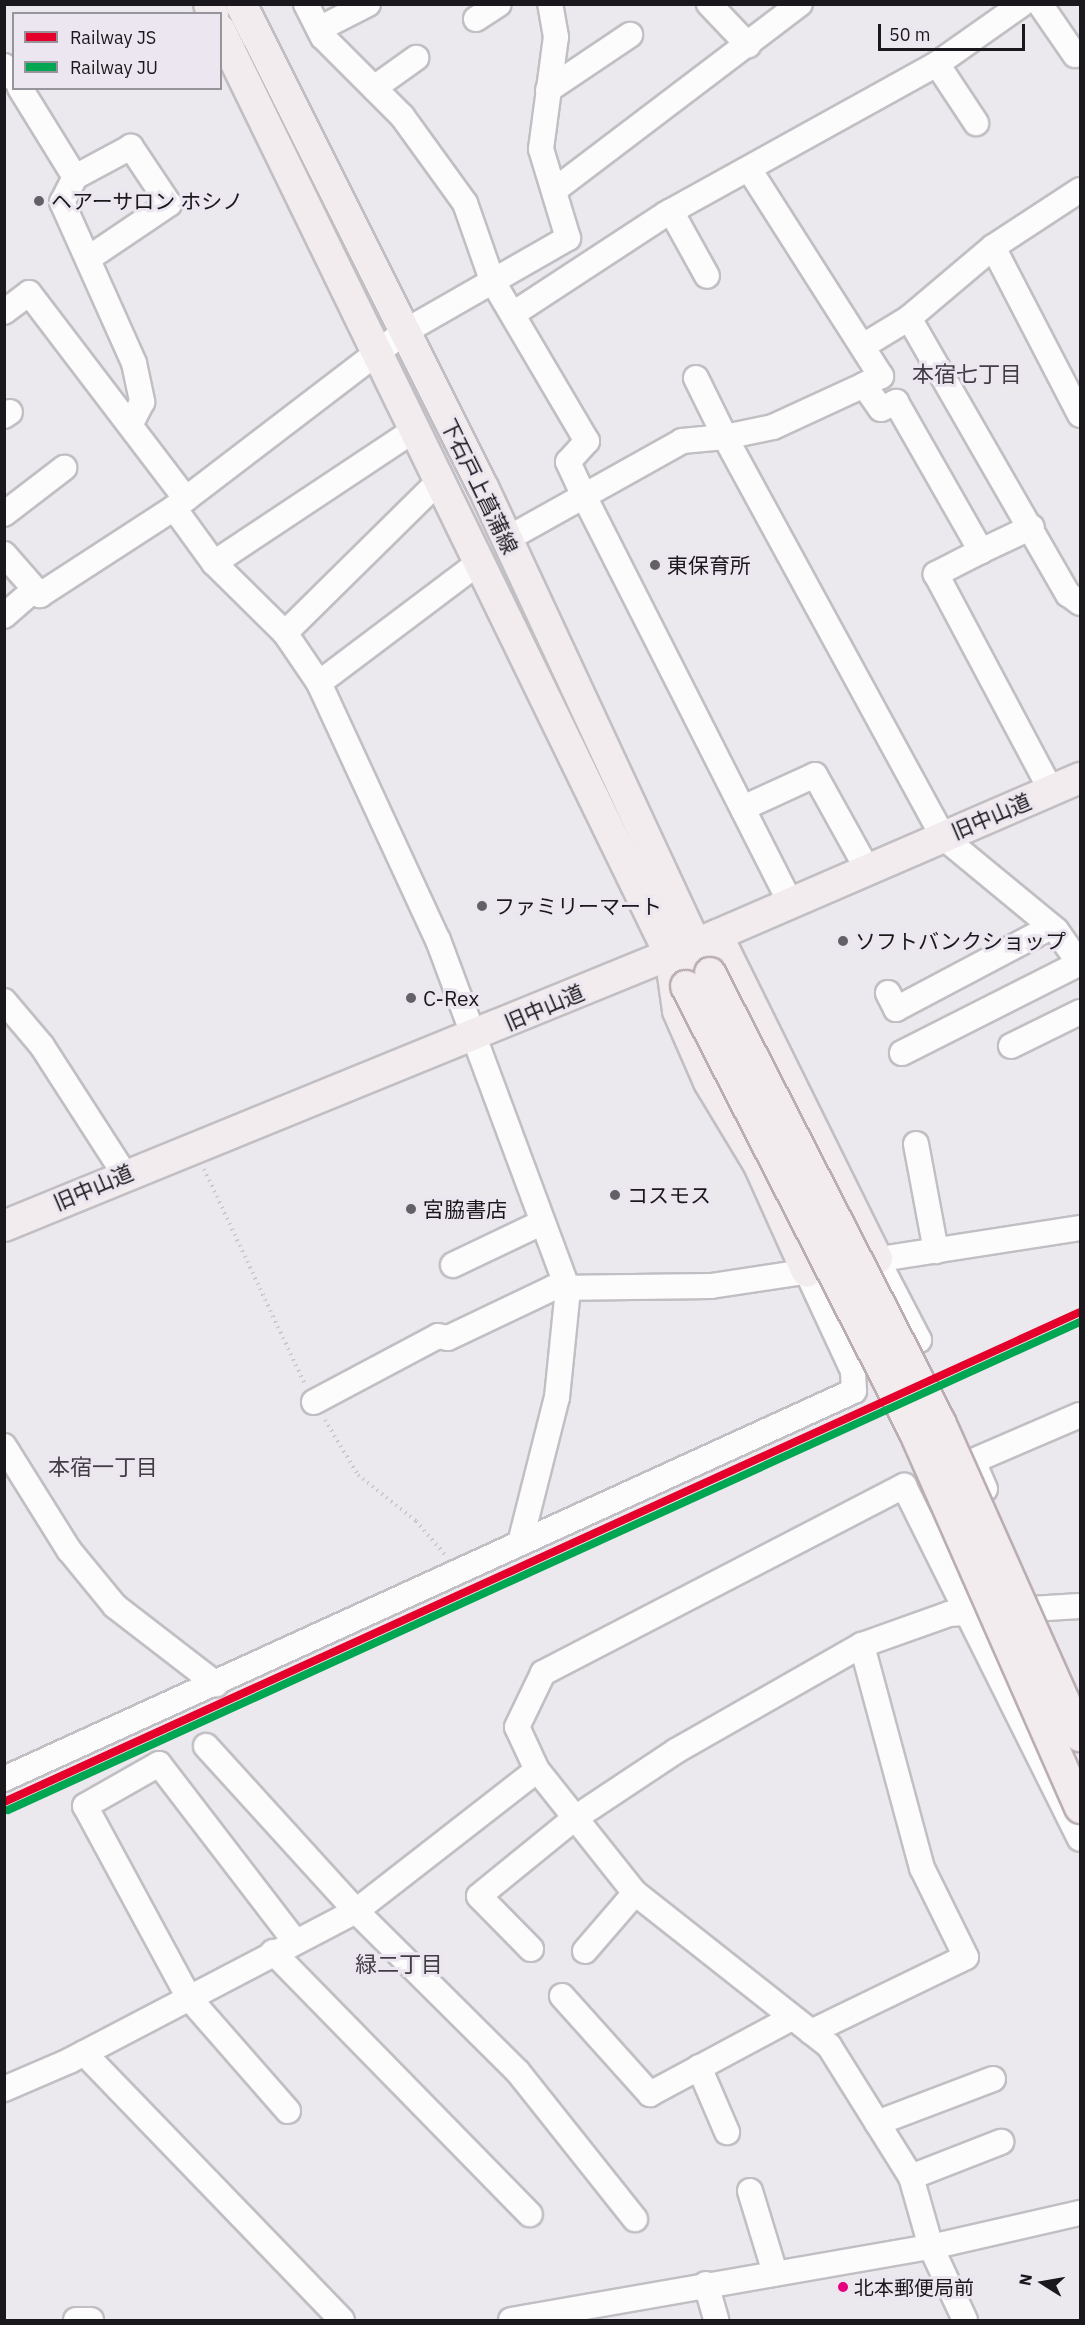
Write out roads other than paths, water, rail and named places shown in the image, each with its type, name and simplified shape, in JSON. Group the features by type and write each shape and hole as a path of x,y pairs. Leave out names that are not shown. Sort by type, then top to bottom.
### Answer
{"main road":[{"name":"下石戸上菖蒲線","path":"241,4 507,539 694,945 698,980"},
{"name":"下石戸上菖蒲線","path":"222,34 375,355 478,563 694,945"},
{"name":"旧中山道","path":"4,1226 124,1173 473,1036 694,945 1080,778"},
{"path":"694,945 877,1259"},
{"path":"694,945 678,1011 709,1082 759,1165 807,1272"},
{"path":"698,980 940,1422 1080,1736"},
{"path":"698,980 914,1431 1080,1808"}],"street":[{"path":"306,4 319,29 402,116 465,203 492,280 587,441 568,462 790,902"},
{"path":"319,29 368,4"},
{"path":"476,19 499,4"},
{"path":"4,554 40,596 180,504 404,332 568,238 556,189 541,149 556,37 550,4"},
{"path":"709,4 748,45"},
{"path":"556,189 800,4"},
{"path":"513,314 671,211 937,64 1022,4"},
{"path":"1040,4 1075,55"},
{"path":"548,90 630,35"},
{"path":"374,88 416,58"},
{"path":"937,64 976,123"},
{"path":"21,90 75,177"},
{"path":"89,258 169,204 131,147 75,177 62,202 89,258 137,374 142,402 132,422"},
{"path":"507,539 682,441 773,427 881,376 749,169"},
{"path":"862,346 909,318 993,247 1080,190"},
{"path":"671,211 707,276"},
{"path":"993,247 1080,415"},
{"path":"4,312 29,293 132,422 214,563 285,633 319,683 438,940 541,1223 568,1288 558,1397 521,1539"},
{"path":"909,318 1032,527 1068,594 1080,603"},
{"path":"696,378 725,436 943,837 1051,927 1080,963 902,1053"},
{"path":"864,386 881,409 896,402 981,552"},
{"path":"214,563 413,431"},
{"path":"4,514 64,468"},
{"path":"285,633 438,482"},
{"path":"1032,527 936,574 1052,790"},
{"path":"319,683 478,563"},
{"path":"4,616 35,589"},
{"path":"743,808 815,775 867,869"},
{"path":"888,993 896,1009 1051,927"},
{"path":"4,1001 42,1046 124,1173"},
{"path":"1011,1046 1080,1011"},
{"path":"916,1144 936,1251"},
{"path":"453,1265 541,1223"},
{"path":"314,1402 438,1336 448,1338 471,1325 553,1288 711,1286 1080,1228"},
{"path":"853,1371 919,1341 877,1259"},
{"path":"4,1779 461,1574 521,1539 854,1391 853,1371 807,1272"},
{"path":"1080,1415 973,1461 1080,1701"},
{"path":"4,1446 69,1550 115,1606 216,1684"},
{"path":"965,2320 932,2247 911,2177 829,2046 635,1893 537,1770 517,1727 543,1673 904,1486 973,1615 1080,1839"},
{"path":"531,1949 478,1896 575,1818 676,1751 862,1645 950,1614 973,1615 1036,1606 1080,1606"},
{"path":"562,1996 650,2094 699,2067 966,1957 922,1868 862,1645"},
{"path":"206,1746 356,1911 518,2072 635,2219"},
{"path":"288,2111 189,1998 85,1806 159,1764 295,1941"},
{"path":"4,2089 84,2054 273,1952 356,1911 537,1770"},
{"path":"585,1951 635,1893"},
{"path":"273,1952 530,2214"},
{"path":"84,2054 342,2320"},
{"path":"699,2067 727,2132"},
{"path":"877,2123 993,2079"},
{"path":"911,2177 1001,2142"},
{"path":"750,2191 775,2272"},
{"path":"511,2320 775,2272 932,2247 1080,2213"},
{"path":"706,2284 716,2320"},
{"path":"76,2320 91,2320"}],"rail line":[{"name":"JS","path":"4,1802 1080,1312"},
{"name":"JU","path":"8,1810 1080,1322"}],"place":[{"name":"ヘアーサロン ホシノ","path":"39,201"},
{"name":"東保育所","path":"655,565"},
{"name":"ファミリーマート","path":"482,906"},
{"name":"ソフトバンクショップ","path":"843,941"},
{"name":"C-Rex","path":"411,998"},
{"name":"コスモス","path":"615,1195"},
{"name":"宮脇書店","path":"411,1209"},
{"name":"北本郵便局前","path":"843,2287"}],"district":[{"name":"本宿七丁目","path":"967,374"},
{"name":"本宿一丁目","path":"103,1467"},
{"name":"緑二丁目","path":"399,1964"}]}
